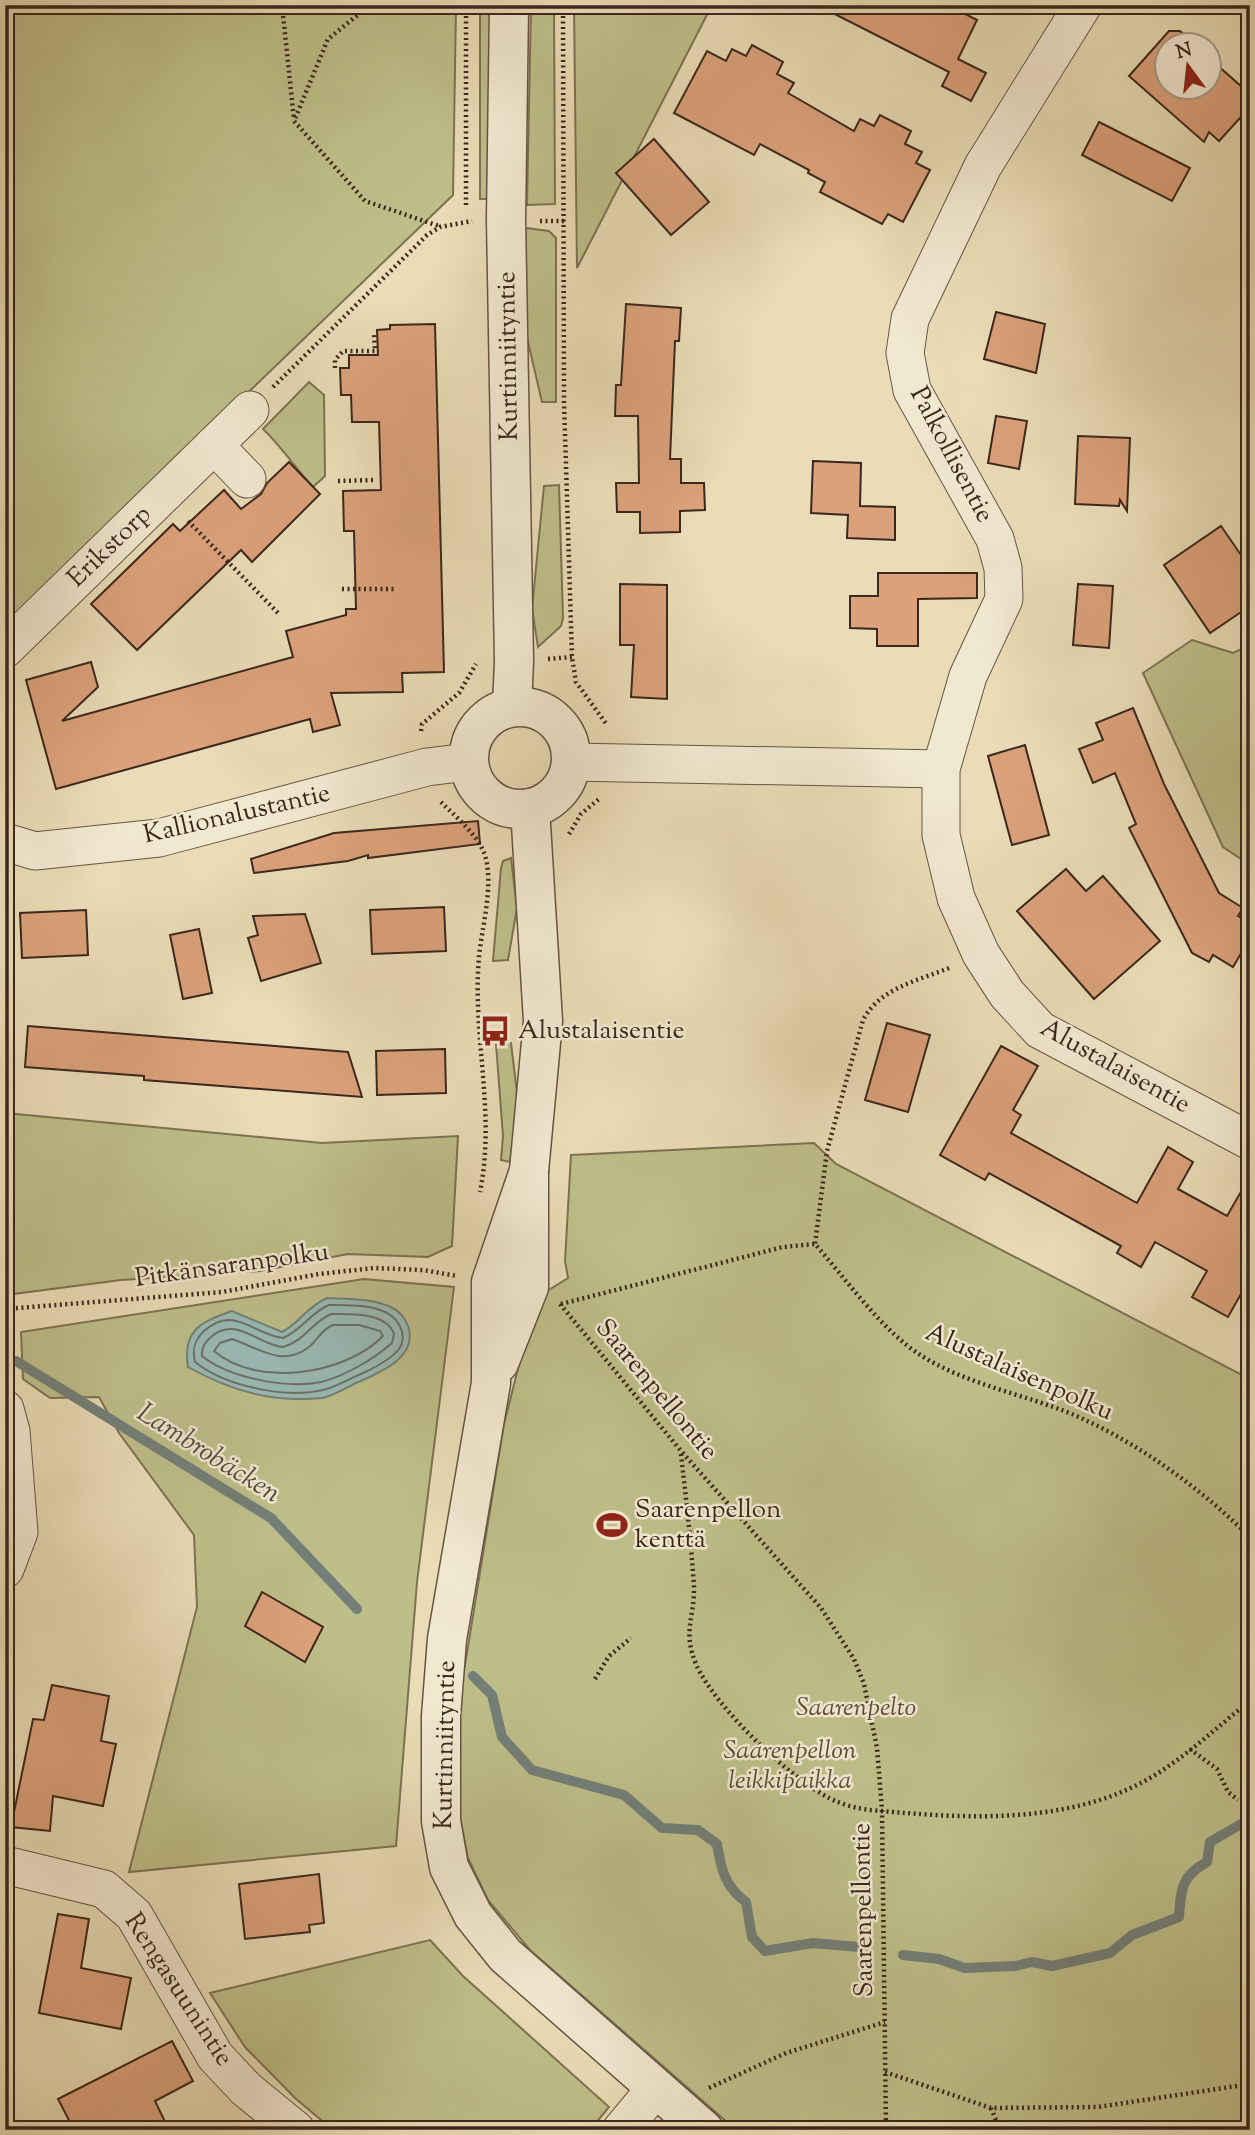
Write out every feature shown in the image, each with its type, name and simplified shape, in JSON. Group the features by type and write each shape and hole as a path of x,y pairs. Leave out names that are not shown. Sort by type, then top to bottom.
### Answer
{"street":[{"name":"Kurtinniityntie","path":"509,5 506,220 514,661 512,706"},
{"name":"Palkollisentie","path":"941,769 968,676 1004,599 1003,568 995,539 912,390 905,353 910,319 983,166 1083,5"},
{"name":"Erikstorp","path":"5,649 250,410"},
{"path":"214,445 247,479"},
{"path":"512,706 527,706 551,716 567,736 571,762 569,775 554,797 530,808 515,809 488,798 478,787 468,762 476,731 498,711 512,706"},
{"name":"Kallionalustantie","path":"5,842 35,850 159,838 427,767 468,762"},
{"path":"571,762 941,769"},
{"name":"Alustalaisentie","path":"941,769 941,835 956,898 981,954 1007,994 1040,1030 1250,1141"},
{"name":"Kurtinniityntie","path":"530,808 543,1021 529,1171 529,1287 491,1383 447,1639 441,1716 441,1821 449,1867 472,1915 505,1955 704,2130"},
{"path":"5,1409 11,1431 19,1532 5,1569"},
{"name":"Rengasuunintie","path":"5,1865 104,1889 134,1915 215,2056 246,2089 296,2130"},
{"path":"621,2130 656,2088"}],"path":[{"path":"282,5 294,121 365,201 440,227"},
{"path":"294,121 328,39 370,5"},
{"path":"466,5 467,234"},
{"path":"564,5 564,402 572,657"},
{"path":"250,410 427,235 440,227 466,221"},
{"path":"335,369 335,360 343,351 375,351 374,333"},
{"path":"338,481 375,480"},
{"path":"162,495 278,613"},
{"path":"342,589 397,589"},
{"path":"420,740 422,724 459,693 477,663"},
{"path":"568,835 581,814 607,792"},
{"path":"434,794 475,837 487,869 478,961 488,1125 486,1162 479,1200"},
{"path":"560,1304 783,1247 815,1244 827,1151 863,1020 872,1004 885,994 981,954"},
{"name":"Alustalaisenpolku","path":"815,1244 876,1315 921,1356 1082,1418 1163,1464 1215,1502 1250,1538"},
{"name":"Pitkänsaranpolku","path":"5,1309 209,1293 319,1273 374,1268 423,1270 463,1277"},
{"name":"Saarenpellontie","path":"554,1297 681,1451 821,1608 854,1659 864,1684 872,1722 882,1810 886,2130"},
{"path":"681,1451 694,1590 687,1638 696,1665 711,1691 788,1772 839,1803 967,1818 1038,1813 1098,1800 1136,1786 1190,1749 1250,1700"},
{"path":"595,1679 609,1656 631,1638"},
{"path":"1190,1749 1217,1769 1228,1792 1238,1800"},
{"path":"705,2090 736,2073 786,2053 885,2022"},
{"path":"885,2072 991,2108 1098,2107 1250,2084"},
{"path":"991,2108 1000,2130"}],"green space":[{"path":"5,5 456,5 453,195 5,627"},
{"path":"480,5 494,5 491,199 480,199"},
{"path":"531,5 554,5 555,204 527,205"},
{"path":"574,5 712,5 577,268"},
{"path":"526,228 549,231 556,238 556,402 542,402 524,325"},
{"path":"309,382 324,395 325,476 313,487 263,429"},
{"path":"559,485 563,618 561,626 538,647 532,609 544,486"},
{"path":"1192,640 1233,653 1250,645 1250,865 1223,847 1143,673"},
{"path":"511,858 517,908 508,960 493,961 501,868 503,861"},
{"path":"511,1043 518,1101 510,1162 501,1160 503,1136 496,1044"},
{"path":"5,1113 322,1143 458,1136 452,1246 428,1257 348,1254 260,1271 121,1280 13,1294"},
{"name":"Saarenpelto","path":"814,1143 836,1164 1250,1379 1250,2130 736,2130 530,1950 488,1900 468,1858 459,1812 460,1696 504,1424 536,1298 568,1278 565,1261 571,1155"},
{"path":"364,1279 454,1287 417,1582 396,1846 129,1872 197,1607 194,1535 119,1433 99,1397 50,1398 23,1379 21,1332"},
{"path":"430,1940 463,1976 609,2107 590,2130 333,2130 295,2098 245,2047 210,1993"}],"water":[{"path":"327,1298 367,1300 391,1307 407,1323 410,1337 408,1347 385,1369 322,1398 269,1397 236,1389 188,1367 187,1354 191,1336 211,1319 232,1311 282,1332"}],"building":[{"path":"817,5 948,5 977,20 958,59 986,73 971,101 942,86 949,72"},
{"path":"752,45 783,62 777,74 794,83 788,93 854,131 860,119 874,126 880,115 911,131 905,144 922,152 916,163 930,170 903,222 888,214 882,224 820,192 825,182 808,173 809,170 760,144 754,155 674,113 707,51 726,61 732,49 746,56"},
{"path":"1154,48 1154,98 1129,76"},
{"path":"1224,71 1250,94 1250,107 1219,141 1209,132 1204,142 1159,102 1224,102"},
{"path":"1099,122 1190,168 1172,201 1082,155"},
{"path":"654,139 709,202 671,235 616,173"},
{"path":"626,304 681,308 679,341 675,341 670,459 681,459 681,483 704,483 705,510 680,511 680,532 640,533 640,512 617,512 616,483 639,483 638,416 615,416 616,385 621,385"},
{"path":"996,312 1045,324 1036,373 984,359"},
{"path":"435,324 444,672 402,673 403,692 331,693 340,725 313,732 310,719 56,789 26,680 91,662 98,687 62,721 293,657 286,631 346,615 346,609 356,609 354,531 344,531 343,491 381,490 379,422 352,422 351,395 341,395 340,368 349,368 349,355 378,355 377,330 390,329 390,325"},
{"path":"996,416 1027,421 1019,469 988,463"},
{"path":"1078,436 1130,438 1127,511 1120,500 1119,506 1075,504"},
{"path":"813,461 861,463 860,506 895,507 895,540 847,538 848,515 811,513"},
{"path":"289,462 320,494 252,562 241,550 137,650 91,604 173,524 180,531 224,490 241,509 261,494 267,483"},
{"path":"1221,526 1250,568 1250,606 1210,633 1164,565"},
{"path":"878,573 977,573 977,598 918,599 918,646 877,646 877,629 850,628 850,596 878,596"},
{"path":"620,584 667,585 667,699 631,697 634,645 620,645"},
{"path":"1078,584 1113,586 1109,648 1073,645"},
{"path":"1133,708 1164,784 1219,893 1243,908 1238,916 1250,923 1250,938 1233,967 1213,955 1209,962 1192,953 1129,828 1136,824 1115,773 1093,783 1079,749 1103,740 1096,723"},
{"path":"1025,745 1049,835 1012,845 988,756"},
{"path":"478,821 480,844 368,858 368,855 348,861 254,873 251,859 334,833"},
{"path":"1066,869 1086,891 1103,876 1160,941 1094,999 1017,911"},
{"path":"444,907 446,951 372,954 370,910"},
{"path":"86,910 88,955 22,958 20,913"},
{"path":"305,914 321,963 261,981 248,938 258,935 253,916"},
{"path":"199,929 212,993 183,999 170,935"},
{"path":"887,1023 930,1035 908,1112 865,1100"},
{"path":"28,1026 348,1052 362,1097 144,1080 144,1076 25,1067"},
{"path":"1001,1046 1038,1066 1013,1110 1021,1115 1011,1133 1137,1203 1168,1147 1193,1162 1178,1189 1227,1216 1250,1176 1250,1278 1228,1317 1192,1297 1207,1271 1155,1242 1141,1267 1117,1253 1121,1246 989,1173 985,1180 940,1155"},
{"path":"445,1049 446,1093 377,1095 376,1051"},
{"path":"262,1592 323,1627 305,1662 245,1626"},
{"path":"52,1685 109,1696 101,1741 116,1744 103,1806 53,1796 50,1831 11,1827 33,1719 44,1720"},
{"path":"319,1874 324,1923 309,1925 310,1932 245,1939 239,1884"},
{"path":"58,1914 89,1919 81,1968 131,1978 121,2029 39,2013"},
{"path":"172,2041 193,2081 155,2101 169,2130 74,2130 58,2099"}],"waterway":[{"name":"Lambrobäcken","path":"16,1361 271,1518 357,1609"},
{"name":"Lambrobäcken","path":"473,1676 492,1695 502,1737 532,1770 624,1795 662,1828 698,1830 717,1844 725,1877 733,1890 746,1902 752,1937 765,1951 813,1943 859,1947"},
{"name":"Lambrobäcken","path":"903,1955 939,1959 965,1968 1015,1966 1032,1962 1052,1966 1110,1953 1132,1935 1179,1917 1184,1884 1198,1867 1207,1862 1210,1842 1250,1819"}],"place":[{"name":"Alustalaisentie","path":"495,1031"},
{"name":"Saarenpellon kenttä","path":"612,1525"}],"park label":[{"name":"Saarenpellon leikkipaikka","path":"790,1766"}]}
